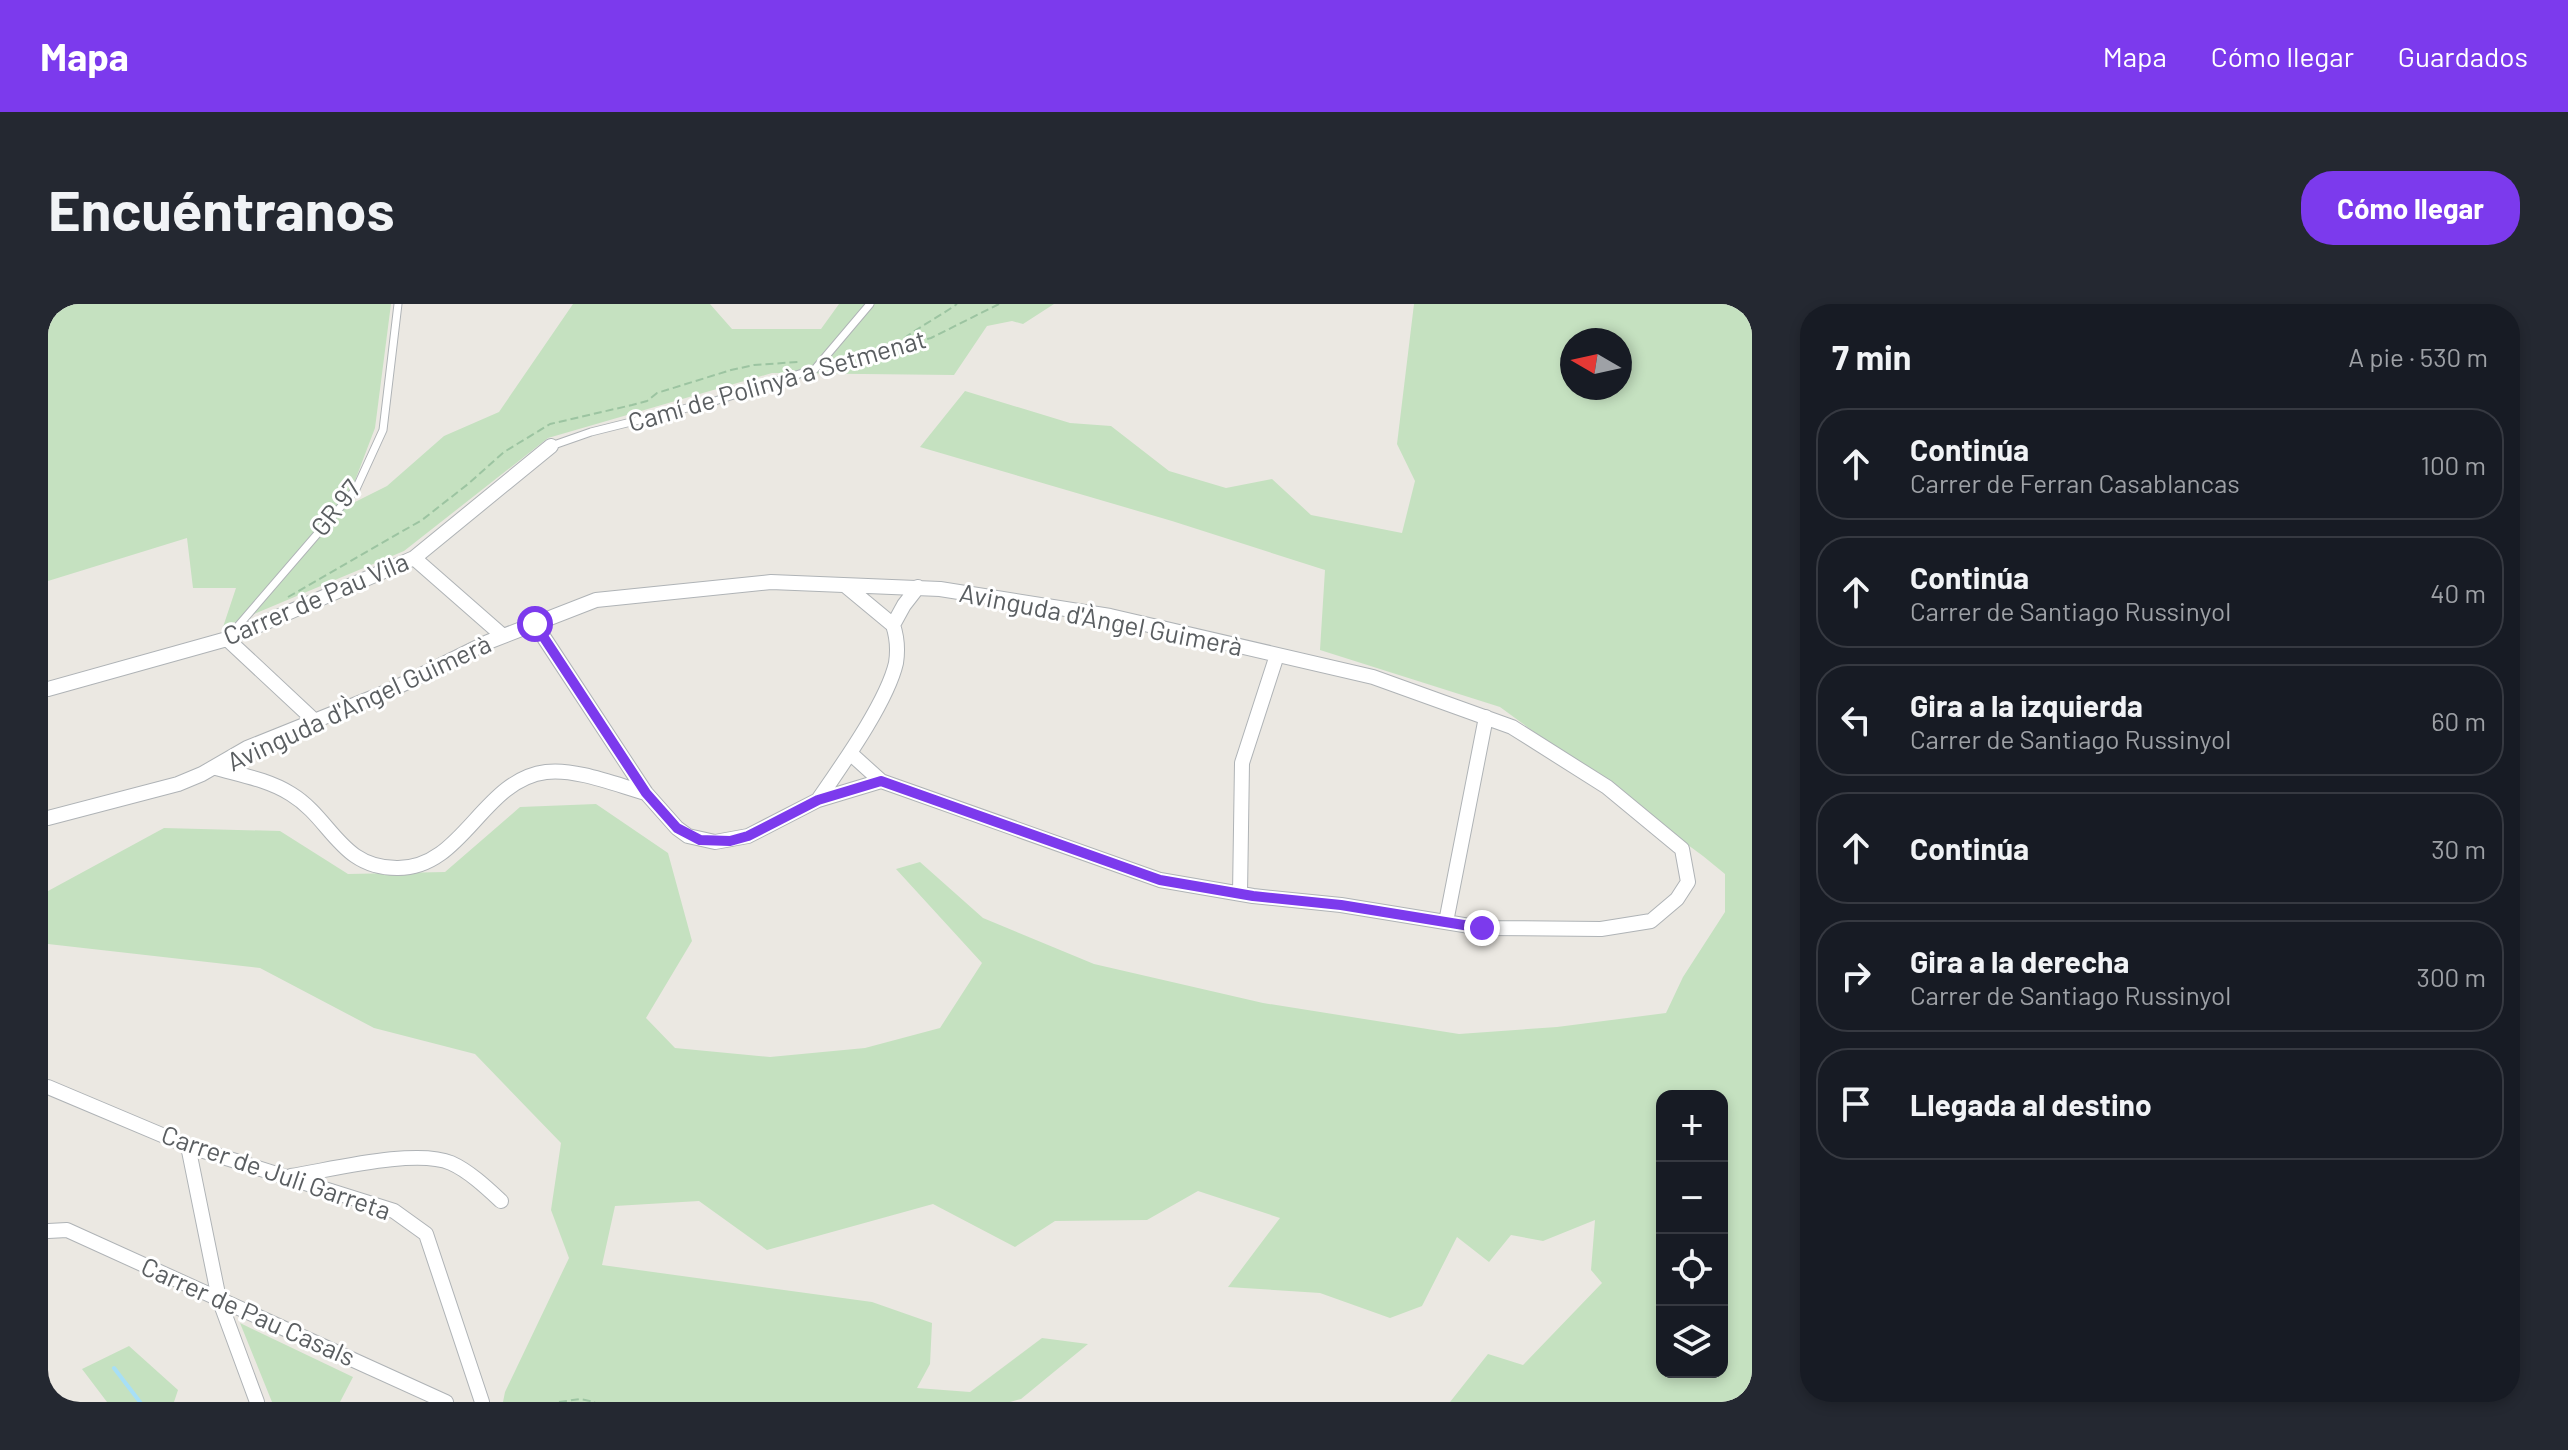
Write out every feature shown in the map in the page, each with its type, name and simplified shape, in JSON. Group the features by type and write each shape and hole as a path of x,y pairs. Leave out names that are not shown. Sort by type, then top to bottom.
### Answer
{"street":[{"name":"Carrer de Pau Vila","path":"48,689 227,639 414,558 551,446"},
{"path":"414,558 503,636"},
{"name":"Avinguda d'Àngel Guimerà","path":"48,818 178,784 216,768 247,748 389,691 503,636 596,600 771,582 918,587 1110,616 1373,677 1512,727 1607,787 1682,849 1688,882 1677,899 1651,921 1601,929 1482,928 1446,922"},
{"path":"846,586 893,625"},
{"path":"818,800 850,753 893,674 897,648 893,625 918,587"},
{"path":"535,624 646,793 688,836 715,842 730,841 758,832 818,800 881,781"},
{"path":"227,639 316,722"},
{"path":"1240,894 1242,763 1277,655"},
{"path":"850,753 881,781 1160,880 1446,922 1486,717"},
{"path":"216,768 290,793 306,805 350,853 362,860 395,868 427,863 442,853 503,792 523,778 543,772 563,771 646,793"},
{"name":"Carrer de Juli Garreta","path":"48,1087 188,1146 394,1211 426,1234 482,1402"},
{"path":"188,1146 219,1299 257,1402"},
{"path":"287,1177 419,1158 451,1162 501,1201"},
{"name":"Carrer de Pau Casals","path":"48,1231 67,1230 446,1402"}],"lane":[{"name":"GR 97","path":"227,639 356,489 383,430 398,304"},
{"path":"815,369 870,304"},
{"name":"Camí de Polinyà a Setmenat","path":"551,446 591,432 715,401 815,369"}],"path":[{"path":"894,346 909,333 957,304"},
{"name":"Camí de Polinyà a Setmenat","path":"815,369 931,338 999,304"},
{"path":"559,1402 580,1399 595,1402"}],"green space":[{"path":"48,304 391,304 375,428 345,507 387,486 444,436 499,412 573,304 710,304 732,329 821,329 839,304 1054,304 1023,324 1012,321 987,326 954,375 772,373 548,438 404,551 223,627 236,588 193,588 187,538 48,581"},
{"path":"1414,304 1752,304 1752,1402 1450,1402 1488,1354 1523,1365 1602,1283 1591,1270 1595,1220 1543,1241 1511,1235 1489,1262 1457,1237 1422,1306 1390,1318 1320,1293 1228,1287 1280,1218 1198,1191 1147,1220 1055,1221 1015,1247 933,1204 767,1250 699,1201 615,1206 602,1265 872,1302 932,1323 930,1364 917,1388 970,1392 1042,1338 1088,1344 1021,1399 1010,1402 503,1402 569,1258 551,1210 561,1143 475,1054 374,1028 260,968 48,944 48,891 164,828 280,831 348,874 445,872 520,807 596,804 668,853 692,941 646,1018 675,1048 770,1057 865,1048 940,1028 982,963 896,869 920,862 983,918 1094,964 1263,1003 1459,1034 1557,1027 1666,1013 1683,977 1725,912 1725,874 1703,856 1500,707 1320,650 1325,570 1172,521 920,447 965,391 1070,423 1111,426 1169,471 1226,488 1272,479 1311,515 1402,533 1415,481 1397,444"},
{"path":"240,1323 353,1377 340,1402 272,1402"},
{"path":"129,1346 178,1390 174,1402 107,1402 82,1369"}],"waterway":[{"path":"114,1368 140,1402"}],"route":[{"path":"535,624 646,793 677,828 700,840 730,841 748,836 818,800 881,781 1160,880 1482,928"}]}
